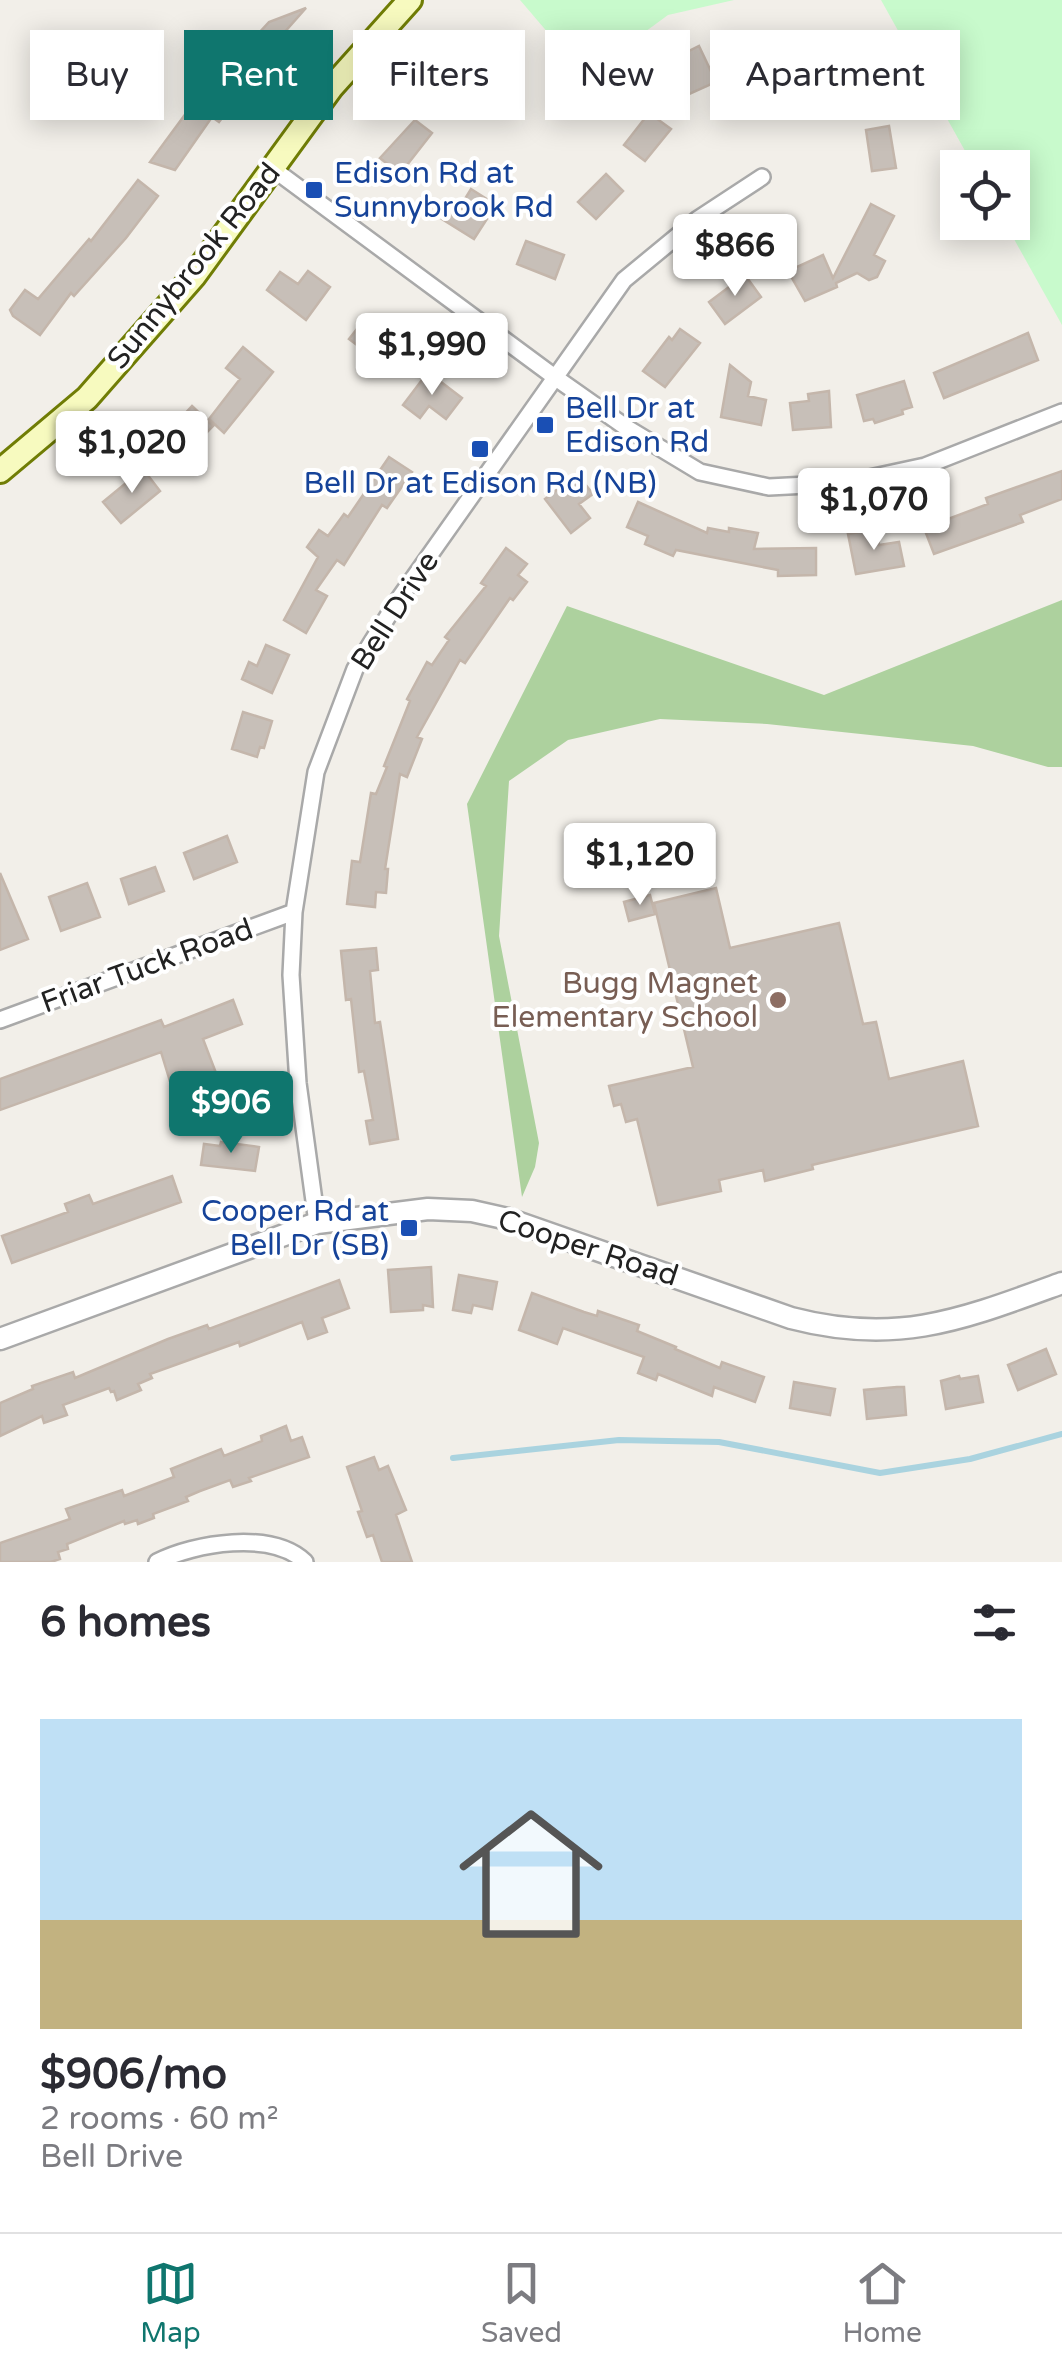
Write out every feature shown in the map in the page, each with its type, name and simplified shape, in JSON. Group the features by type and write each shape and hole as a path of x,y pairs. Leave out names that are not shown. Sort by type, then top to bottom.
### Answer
{"main road":[{"name":"Sunnybrook Road","path":"0,470 87,398 194,276 331,88 410,0"}],"street":[{"path":"272,168 556,378 627,428 700,472 769,488 846,483 925,466 1062,412"},
{"name":"Bell Drive","path":"316,1223 298,1083 291,976 294,912 316,772 355,669 398,600 624,280 698,219 762,177"},
{"name":"Friar Tuck Road","path":"0,1020 294,912"},
{"name":"Cooper Road","path":"0,1338 316,1223 428,1209 472,1211 538,1228 832,1329 908,1330 946,1323 1062,1283"},
{"path":"157,1562 198,1546 226,1541 274,1548 306,1562"}],"green space":[{"path":"520,0 734,0 668,15 648,30 546,30"},
{"path":"881,0 1062,0 1062,325 1014,240 1030,240 1030,150 965,150 948,120 960,120 960,30 898,30"},
{"path":"1062,600 1062,767 1048,767 973,746 767,724 660,719 568,740 509,781 499,936 539,1143 535,1167 522,1197 467,804 567,606 824,695"}],"building":[{"path":"306,8 287,30 262,30 269,22"},
{"path":"699,46 710,69 710,85 690,94 690,50"},
{"path":"184,116 184,120 210,120 175,170 150,162"},
{"path":"415,120 432,133 400,174 380,158"},
{"path":"644,120 659,120 671,129 645,161 624,145"},
{"path":"889,126 896,168 872,171 866,130"},
{"path":"606,174 623,191 596,219 578,202"},
{"path":"138,180 158,196 74,296 71,293 40,335 13,316 10,310 25,290 38,299 91,241"},
{"path":"471,189 496,205 474,239 442,219 453,202 460,207"},
{"path":"871,204 894,216 874,255 885,261 877,277 869,280 857,273 805,301 788,271 823,255 833,278"},
{"path":"526,241 564,255 555,279 517,264"},
{"path":"308,271 330,287 306,320 267,290 280,272 298,284"},
{"path":"745,275 761,297 725,324 709,302"},
{"path":"372,319 406,346 389,369 349,339 364,320 369,324"},
{"path":"680,329 700,343 665,387 643,371"},
{"path":"1028,333 1038,360 944,398 934,373"},
{"path":"243,347 273,372 224,433 209,419 240,379 226,368"},
{"path":"730,365 751,382 748,396 766,400 761,425 721,417"},
{"path":"428,372 462,398 446,419 429,406 420,418 403,405"},
{"path":"904,381 912,407 875,423 873,419 864,421 857,395"},
{"path":"829,391 831,427 793,430 790,403 809,401 808,394"},
{"path":"192,406 213,426 176,464 156,444 175,419 178,421"},
{"path":"389,457 412,472 387,508 382,505 344,565 337,560 316,590 327,596 306,633 284,620 318,557 307,547 319,530 328,536 344,514 348,517"},
{"path":"143,469 160,491 121,523 103,502"},
{"path":"1062,471 1062,499 1020,515 1023,522 934,554 924,528 988,504 986,498"},
{"path":"577,474 593,494 579,504 590,518 571,533 545,499"},
{"path":"638,502 707,533 708,528 729,532 729,528 758,533 754,549 816,548 816,575 778,576 778,570 676,550 673,556 645,544 648,536 627,527"},
{"path":"876,529 879,545 899,542 904,566 856,574 848,534"},
{"path":"506,548 527,564 518,575 527,582 513,600 510,598 465,663 460,660 417,737 422,739 407,777 400,774 385,869 386,893 376,892 375,907 347,904 352,861 360,862 371,793 376,794 387,767 384,766 410,701 407,699 427,662 432,665 449,640 445,637 486,586 481,583"},
{"path":"266,645 289,655 272,693 242,679 249,662 257,666"},
{"path":"243,712 272,721 257,757 232,749"},
{"path":"227,836 237,862 194,879 184,853"},
{"path":"155,867 164,891 129,904 121,879"},
{"path":"0,873 28,939 0,950"},
{"path":"87,883 100,917 61,931 49,897"},
{"path":"716,888 730,948 839,923 863,1024 876,1022 889,1079 963,1061 978,1126 812,1165 813,1169 765,1181 763,1170 719,1180 721,1191 658,1205 637,1119 626,1122 621,1104 614,1106 609,1086 693,1067 654,903"},
{"path":"650,895 655,914 629,921 624,902"},
{"path":"376,948 378,970 370,971 375,1023 380,1022 398,1139 370,1144 366,1121 373,1120 364,1071 359,1072 341,951"},
{"path":"233,1000 242,1024 203,1039 216,1073 172,1088 161,1052 0,1110 0,1079 161,1020 164,1027"},
{"path":"221,1142 259,1147 255,1171 201,1165 204,1144 220,1146"},
{"path":"172,1176 181,1202 12,1263 2,1236 68,1212 65,1204 89,1195 93,1204"},
{"path":"431,1267 433,1307 423,1305 423,1310 391,1312 388,1270"},
{"path":"459,1275 497,1282 492,1309 473,1305 471,1313 453,1310"},
{"path":"339,1280 349,1308 322,1318 327,1332 308,1339 302,1322 240,1346 239,1342 150,1374 152,1378 138,1384 141,1390 117,1400 109,1388 63,1405 67,1415 44,1423 42,1416 0,1436 0,1403 33,1389 32,1386 73,1372 75,1378 168,1339 207,1325 209,1329"},
{"path":"532,1293 597,1316 598,1311 639,1325 637,1331 720,1368 722,1362 764,1377 755,1402 714,1387 712,1396 658,1374 656,1380 638,1373 644,1357 563,1328 557,1344 519,1330"},
{"path":"1046,1349 1056,1374 1018,1390 1008,1365"},
{"path":"978,1376 983,1402 946,1409 941,1381"},
{"path":"794,1382 835,1389 830,1415 790,1408"},
{"path":"904,1387 906,1415 867,1419 864,1390"},
{"path":"286,1426 291,1441 302,1437 309,1457 233,1487 230,1480 200,1491 186,1497 188,1501 138,1524 137,1520 125,1524 124,1521 67,1544 68,1549 58,1552 60,1559 0,1562 0,1543 70,1519 66,1509 122,1490 124,1496 174,1477 171,1469 221,1449 224,1456 262,1441 261,1436"},
{"path":"374,1457 379,1470 388,1466 406,1510 396,1515 412,1562 382,1562 373,1535 367,1537 347,1467"}],"waterway":[{"path":"453,1458 619,1440 719,1442 880,1473 970,1459 1062,1434"}],"place":[{"name":"Edison Rd at Sunnybrook Rd","path":"314,190"},
{"name":"Bell Dr at Edison Rd","path":"545,425"},
{"name":"Bell Dr at Edison Rd (NB)","path":"480,449"},
{"name":"Bugg Magnet Elementary School","path":"778,1000"},
{"name":"Cooper Rd at Bell Dr (SB)","path":"409,1228"}]}
